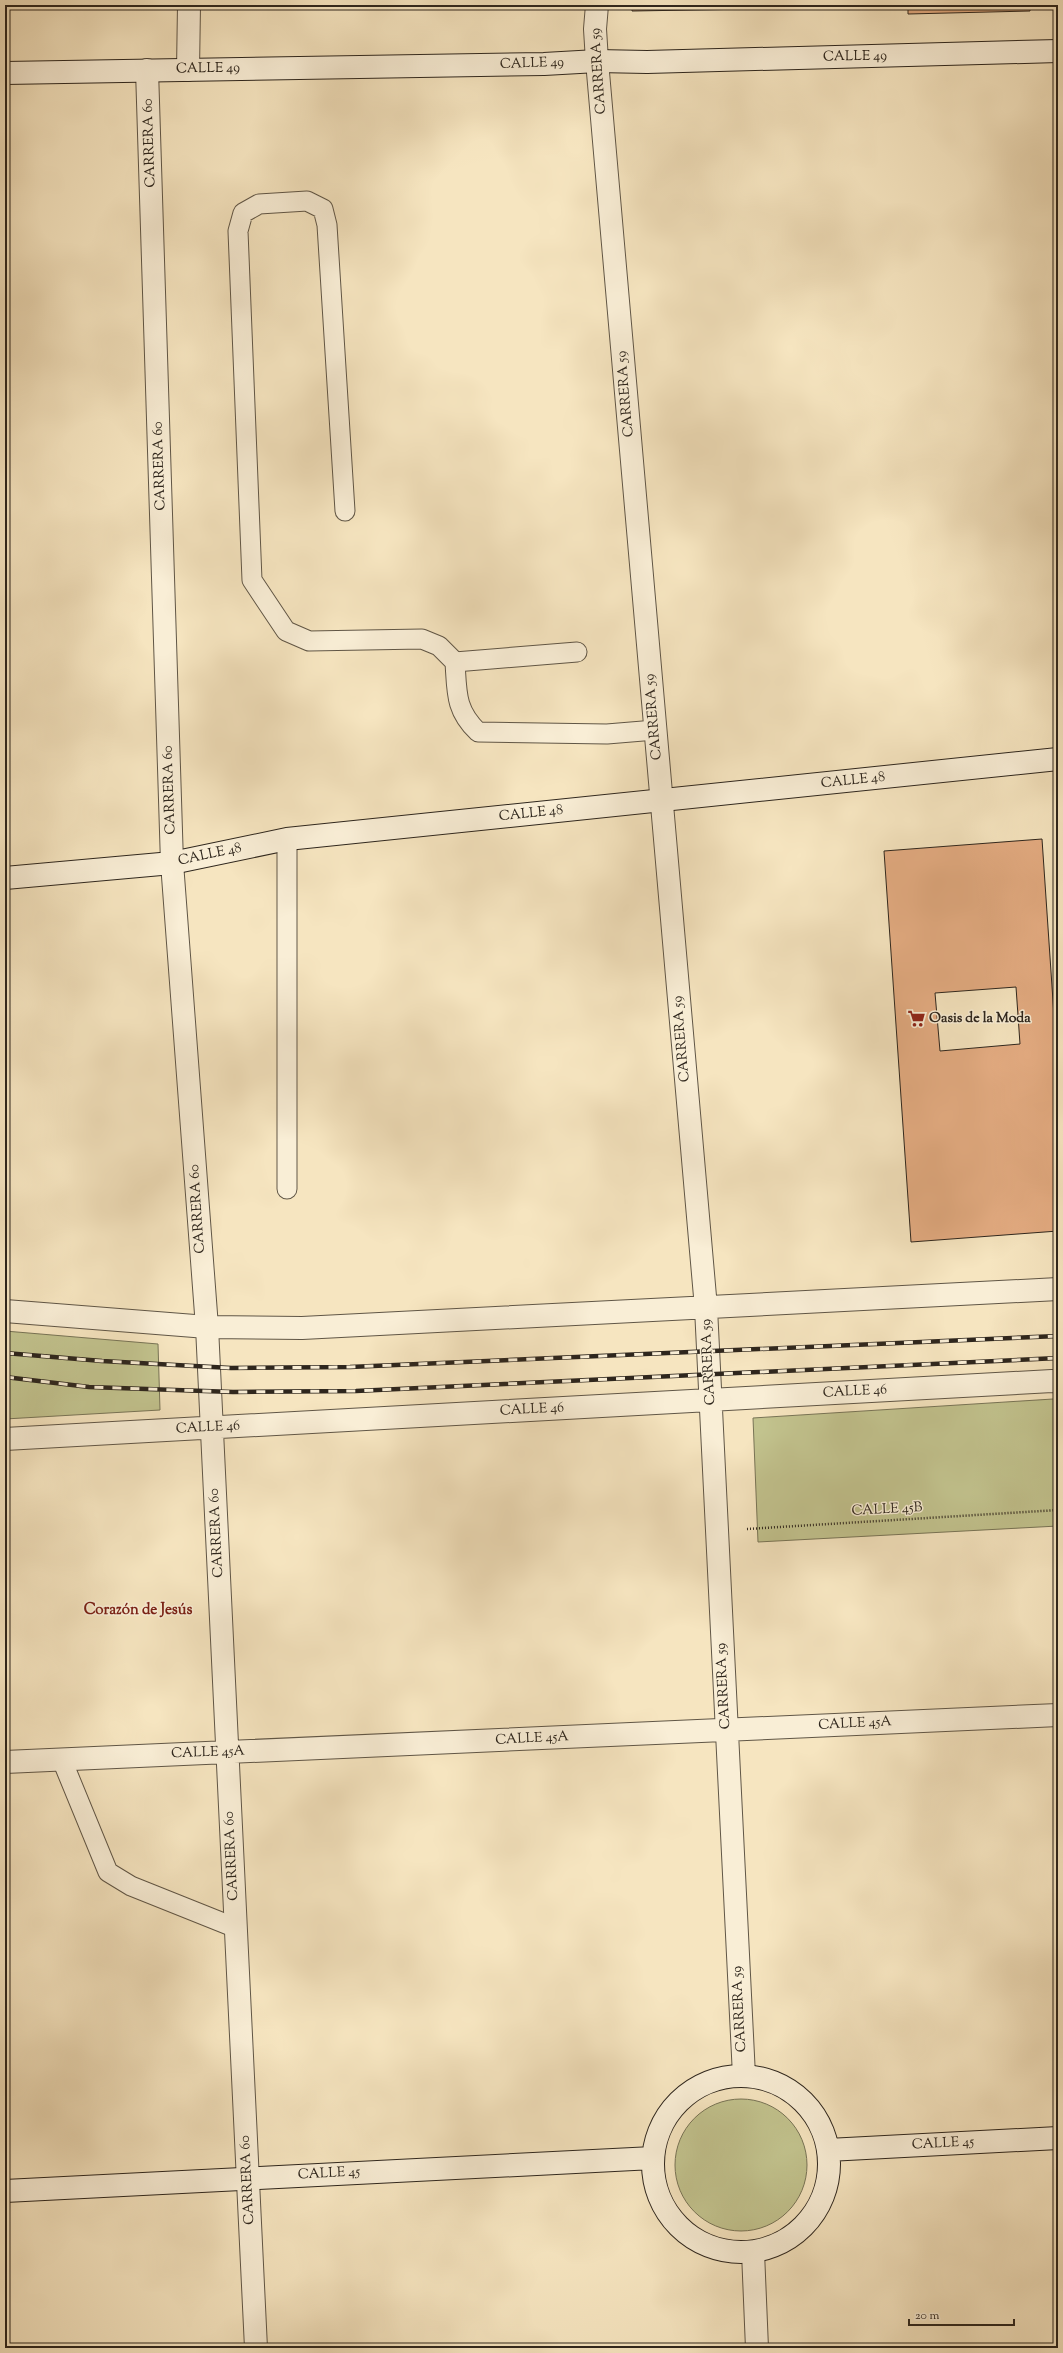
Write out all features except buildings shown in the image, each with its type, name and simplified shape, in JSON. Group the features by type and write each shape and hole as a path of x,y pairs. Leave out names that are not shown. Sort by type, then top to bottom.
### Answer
{"street":[{"name":"CARRERA 59","path":"597,5 595,28 597,61 706,1308 744,2076"},
{"path":"188,70 192,6"},
{"name":"CALLE 49","path":"5,73 544,64 597,61 647,62 1058,51"},
{"name":"CARRERA 60","path":"147,70 172,863 212,1428 256,2348"},
{"name":"CALLE 48","path":"5,878 172,863 287,839 1058,759"},
{"path":"5,1312 206,1327 302,1328 1058,1289"},
{"name":"CALLE 46","path":"5,1439 1044,1381 1058,1382"},
{"name":"CALLE 45A","path":"5,1762 1058,1715"},
{"path":"744,2076 766,2080 788,2090 807,2105 821,2126 828,2150 828,2173 823,2197 810,2218 794,2235 772,2246 753,2252 718,2249 690,2237 669,2216 656,2188 653,2158 657,2136 666,2116 681,2099 699,2087 720,2078 744,2076"},
{"name":"CALLE 45","path":"828,2150 1058,2138"},
{"name":"CALLE 45","path":"5,2191 653,2158"},
{"path":"753,2252 757,2348"}],"lane":[{"path":"345,511 328,225 323,208 307,201 259,204 243,213 238,231 252,580 286,631 309,641 422,639 440,646 456,662 458,702 465,720 478,732 607,734 655,730"},
{"path":"456,662 577,652"},
{"path":"287,839 287,1189"},
{"path":"62,1760 108,1872 131,1886 236,1928"}],"path":[{"name":"CALLE 45B","path":"716,1530 1058,1510"}],"green space":[{"path":"5,1331 158,1344 160,1410 5,1419"},
{"path":"1053,1399 1058,1402 1058,1526 758,1542 753,1418"},
{"path":"747,2099 766,2104 778,2110 788,2118 796,2128 802,2140 806,2152 806,2178 802,2190 796,2202 788,2212 778,2220 766,2226 754,2230 735,2231 716,2226 704,2220 694,2212 686,2202 680,2190 676,2178 675,2159 680,2140 686,2128 694,2118 704,2110 716,2104 728,2100"}],"railway":[{"path":"5,1353 102,1361 231,1368 350,1367 1058,1336"},
{"path":"5,1377 89,1387 233,1392 356,1391 1058,1358"}],"place":[{"name":"Oasis de la Moda","path":"916,1019"}],"district":[{"name":"Corazón de Jesús","path":"138,1610"}]}
